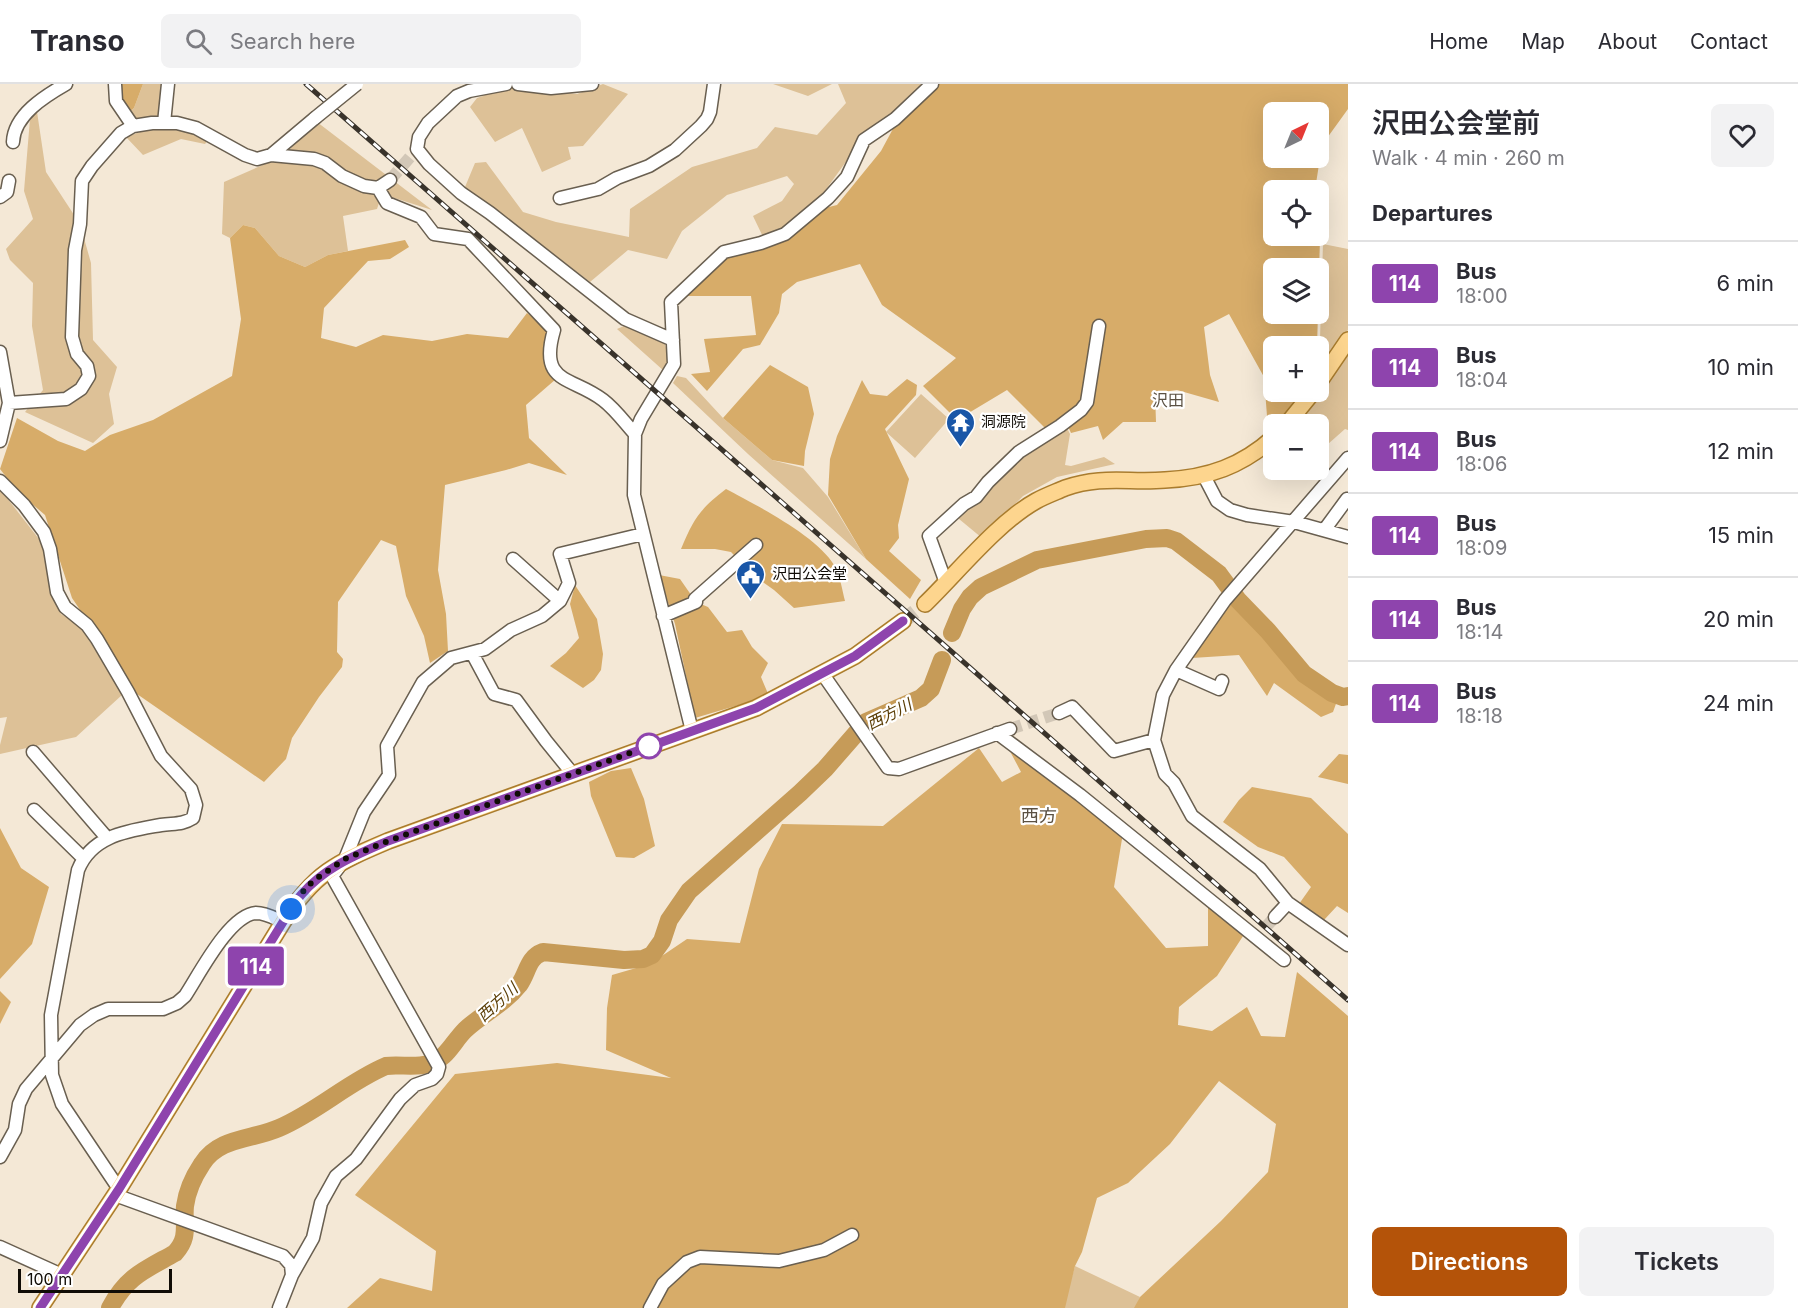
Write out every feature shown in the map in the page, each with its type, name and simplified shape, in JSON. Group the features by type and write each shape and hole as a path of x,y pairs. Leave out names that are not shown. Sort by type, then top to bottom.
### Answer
{"main road":[{"path":"1329,368 1348,340"},
{"path":"1295,414 1305,402"},
{"path":"925,604 1011,518 1036,500 1068,488 1105,479 1165,480 1204,476 1242,462 1263,446"},
{"path":"40,1308 117,1192 299,896 313,881 345,859 388,841 756,708 855,656 903,621"}],"street":[{"path":"13,142 13,136 27,112 39,101 66,84"},
{"path":"115,84 116,100 133,126"},
{"path":"164,123 168,84"},
{"path":"271,155 357,84"},
{"path":"506,84 469,88 457,96 428,123 419,137 414,152 461,193 490,213 625,319 673,340"},
{"path":"518,84 551,88 592,84"},
{"path":"560,198 598,189 617,178 649,166 675,150 707,119 714,84"},
{"path":"692,731 634,495 636,434 641,420 674,364 671,302 724,252 761,243 785,234 828,198 847,177 864,140 895,119 932,84"},
{"path":"9,403 66,399 81,389 88,376 87,366 77,354 72,338 75,250 80,224 82,181 121,133 133,126 177,123 196,128 245,155 257,159 271,155 314,159 326,163 342,176 364,186 378,188 390,180"},
{"path":"0,197 7,192 9,181"},
{"path":"378,188 387,203 421,218 434,234 468,239 554,330 549,348 551,362 560,378 603,400 636,434"},
{"path":"946,583 929,536 964,504 976,497 1019,452 1081,410 1087,402 1099,326"},
{"path":"0,356 9,403 0,441"},
{"path":"1348,458 1226,600 1176,670 1163,695 1154,740 1165,774 1174,783 1192,816 1260,869 1288,903 1348,945"},
{"path":"1204,476 1217,501 1230,510 1325,529 1348,537"},
{"path":"0,482 24,506 44,532 50,549 57,592 65,607 87,625 97,639 161,756 191,789 196,805 193,818 184,824 161,825 107,838 82,858 51,1015 50,1060 56,1091 117,1192 283,1256 291,1265 292,1275"},
{"path":"1325,529 1347,499"},
{"path":"279,1308 292,1275 313,1238 321,1203 336,1176 356,1159 400,1099 415,1085 432,1079 437,1074 436,1062 332,876 345,859 364,812 389,775 387,746 423,682 451,658 485,649 511,630 542,616 560,601 569,583 560,554 643,534"},
{"path":"663,616 696,596 756,545"},
{"path":"513,559 560,601"},
{"path":"696,596 713,593"},
{"path":"472,652 494,694 516,700 572,773"},
{"path":"1176,670 1219,689 1222,681"},
{"path":"822,673 888,768 899,769 1010,729"},
{"path":"1059,713 1072,707 1114,750 1154,740"},
{"path":"997,733 1260,933 1284,960"},
{"path":"33,752 107,838"},
{"path":"34,810 82,858"},
{"path":"1275,917 1288,903"},
{"path":"0,1157 15,1130 19,1104 26,1089 80,1025 94,1015 108,1010 163,1009 177,1003 185,996 228,931 239,920 249,914 257,913 283,922"},
{"path":"650,1308 663,1284 687,1262 700,1257 779,1261 824,1250 852,1235"},
{"path":"0,1247 62,1275"}],"shaded area":[{"path":"117,84 143,84 134,108 128,113 118,100"},
{"path":"143,84 164,84 159,125 195,131 209,139 205,144 181,139 143,155 126,137 140,132 128,113 134,108"},
{"path":"603,84 628,94 583,146 568,147 571,159 542,172 522,128 495,142 470,107 489,89 521,87 577,94"},
{"path":"773,84 832,84 808,96"},
{"path":"838,84 931,84 866,134 814,206 782,232 764,239 753,216 782,201 794,184 787,176 727,195 682,231 667,259 628,250 590,282 465,187 475,163 486,162 523,212 556,222 629,237 630,209 692,167 757,148 775,127 817,135 846,103"},
{"path":"931,84 1348,84 1348,109 1329,135 1329,102 1263,102 1263,168 1318,168 1317,180 1263,180 1263,246 1320,246 1319,258 1263,258 1263,324 1318,324 1317,336 1263,336 1263,375 1229,314 1204,327 1210,375 1219,402 1177,390 1155,393 1156,422 1123,422 1103,440 1098,426 1071,433 1066,422 1049,432 1007,390 957,420 923,386 956,358 882,305 860,264 797,282 782,294 779,313 760,345 743,349 707,391 691,374 710,372 704,339 756,335 751,296 682,296 726,254 763,247 817,210 837,205 881,151 901,114"},
{"path":"36,105 46,172 80,224 91,263 93,340 117,367 109,394 114,424 93,443 25,412 43,390 32,326 33,283 10,260 6,249 33,219 24,191 30,119"},
{"path":"317,122 432,210 382,194 377,209 343,216 348,251 328,255 305,267 279,256 255,228 243,225 230,238 222,234 224,182 283,156"},
{"path":"243,225 255,228 279,256 305,267 328,255 405,240 409,247 390,259 368,261 324,308 321,338 356,347 383,335 432,341 467,334 508,338 527,313 549,330 556,379 526,405 529,438 567,475 529,463 445,485 438,570 446,614 448,651 430,663 424,636 406,596 396,546 381,540 338,602 337,652 343,659 342,667 292,738 286,759 264,782 137,694 72,598 45,515 17,491 0,469 17,418 58,441 85,451 110,435 153,420 232,376 241,319 230,238"},
{"path":"1323,246 1348,249 1348,330 1329,357 1329,336 1320,336 1320,324 1329,324 1329,258 1323,258"},
{"path":"626,325 664,340 669,359 664,371 617,329"},
{"path":"1348,355 1348,430 1345,429 1329,443 1329,414 1306,414 1315,402 1329,402 1329,382"},
{"path":"770,365 808,387 814,414 805,451 804,466 772,460 723,418"},
{"path":"677,376 686,378 723,418 772,460 803,468 828,497 866,559 748,454 673,383"},
{"path":"907,379 917,385 916,395 885,429 909,479 898,525 899,538 889,551 921,580 910,599 866,559 828,495 830,459 837,436 862,380 870,394 887,396"},
{"path":"921,394 949,419 915,458 886,432"},
{"path":"1266,402 1295,402 1284,414 1267,414"},
{"path":"1065,424 1070,434 1065,465 1071,466 1104,457 1115,464 1057,477 1023,496 982,538 953,514 1021,451"},
{"path":"0,489 46,548 50,582 61,614 81,626 122,695 76,737 0,754 7,717 0,718"},
{"path":"726,489 785,522 826,554 834,565 845,601 794,608 753,575 731,552 715,549 681,549 699,515"},
{"path":"659,575 680,579 696,602 708,607 727,632 742,630 752,647 768,663 761,677 769,696 695,718 675,624"},
{"path":"575,585 597,619 603,654 601,670 594,680 583,688 550,666 579,638 570,604"},
{"path":"1231,602 1261,628 1302,676 1337,701 1333,712 1321,717 1274,683 1267,696 1239,655 1192,658"},
{"path":"1003,738 1123,833 1114,887 1166,948 1208,946 1208,904 1245,933 1217,976 1179,1007 1178,1025 1212,1031 1247,1007 1261,1036 1285,1037 1297,972 1348,1016 1348,1308 1134,1308 1140,1297 1221,1221 1268,1172 1276,1124 1219,1081 1170,1144 1128,1183 1097,1198 1082,1252 1075,1266 1065,1308 347,1308 380,1278 432,1291 436,1251 355,1195 455,1074 557,1063 671,1078 606,1050 607,1008 612,975 650,964 687,939 740,943 759,869 782,824 883,826 979,748 1002,782 1021,772"},
{"path":"1339,754 1348,755 1348,784 1318,777"},
{"path":"631,768 644,799 655,846 634,858 616,857 591,796 589,782 611,771"},
{"path":"1252,787 1311,798 1348,834 1348,913 1337,906 1324,920 1299,904 1311,887 1284,857 1258,847 1223,822"},
{"path":"0,828 21,868 49,887 32,944 0,979"},
{"path":"0,991 11,1002 0,1024"},
{"path":"1075,1266 1140,1297 1135,1308 1063,1308"}],"waterway":[{"name":"西方川","path":"952,633 962,609 981,587 1037,560 1146,539 1167,538 1176,541 1219,574 1238,600 1304,674 1332,693 1343,697 1348,696"},
{"name":"西方川","path":"110,1308 130,1281 175,1253 180,1247 185,1231 185,1206 189,1189 209,1155 227,1144 269,1132 293,1121 386,1066 412,1066 435,1062 449,1050 465,1030 513,992 531,962 543,952 624,960 643,959 652,955 662,941 669,920 689,891 800,793 825,769 866,722 921,698 931,689 942,660"}],"tunnel":[{"path":"390,180 411,156"},
{"path":"903,621 925,604"},
{"path":"1010,729 1059,713"},
{"path":"1264,929 1275,917"}],"railway":[{"path":"306,84 1348,1000"}],"bus line":[{"name":"114","path":"40,1308 119,1189 299,896 313,881 345,859 388,841 756,708 855,656 903,621"}],"place":[{"name":"洞源院","path":"960,448"},
{"name":"沢田公会堂","path":"751,600"}],"district":[{"name":"沢田","path":"1168,400"},
{"name":"西方","path":"1039,816"}],"route":[{"path":"291,909 313,881 345,859 388,841 652,745 649,746"}]}
